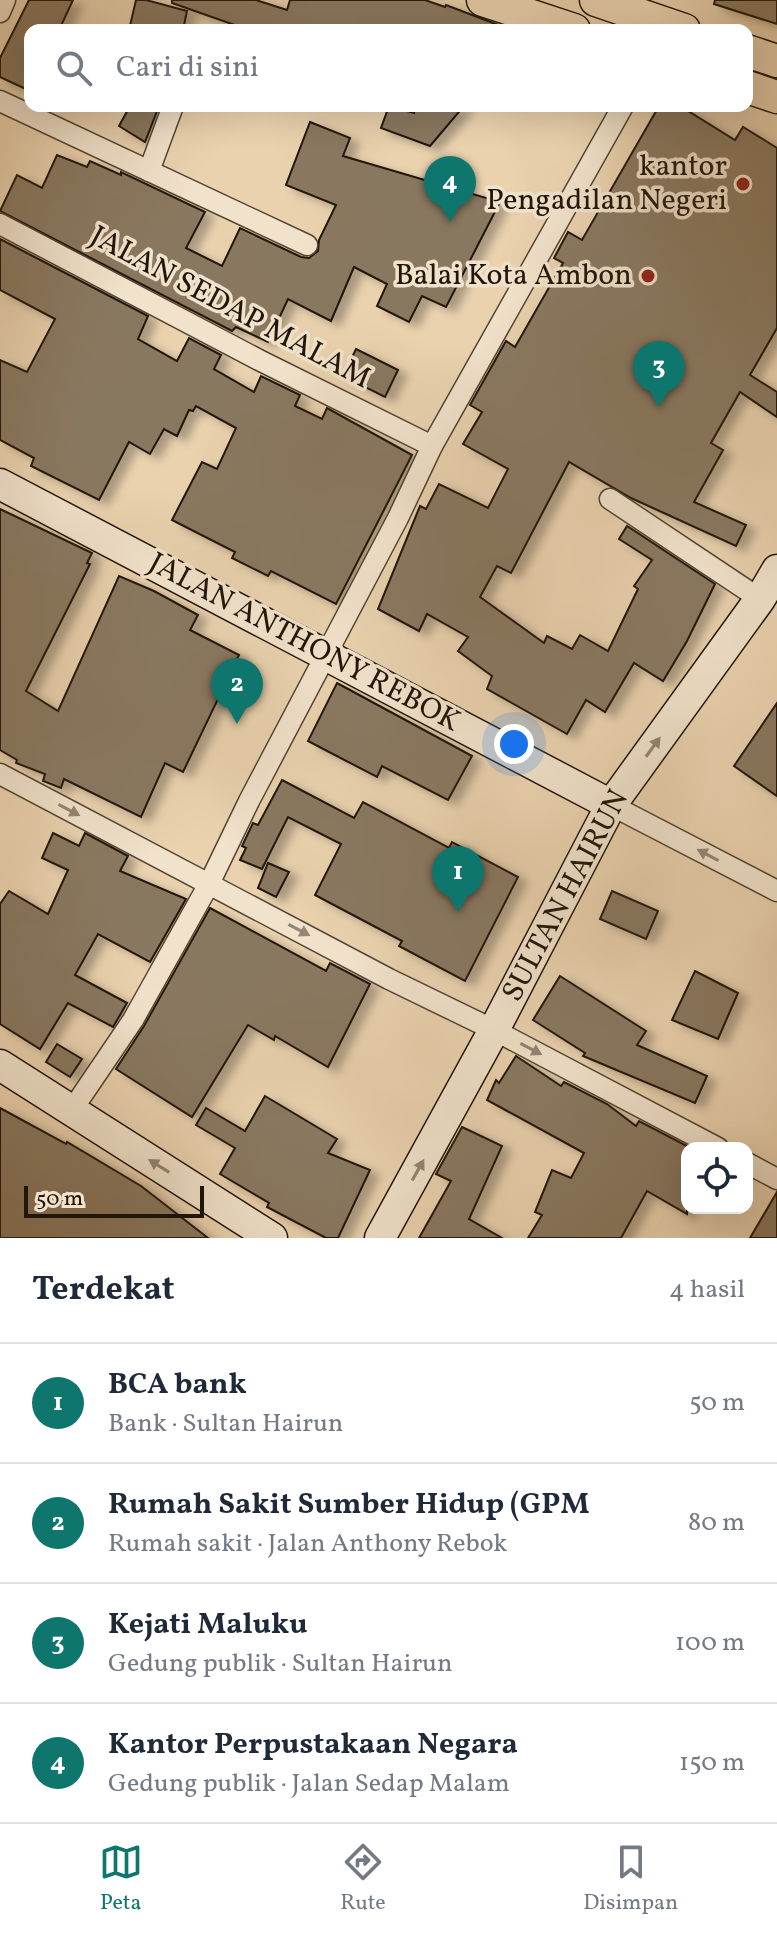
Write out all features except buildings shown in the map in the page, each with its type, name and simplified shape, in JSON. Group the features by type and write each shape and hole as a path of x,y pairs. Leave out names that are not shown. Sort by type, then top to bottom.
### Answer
{"main road":[{"path":"483,0 556,24"},
{"path":"596,0 666,24"},
{"path":"753,53 777,61"},
{"path":"753,89 777,97"}],"street":[{"path":"0,12 5,0"},
{"path":"0,101 307,245"},
{"path":"149,171 171,112"},
{"path":"72,1110 133,1020 209,884 432,446 620,112"},
{"name":"JALAN SEDAP MALAM","path":"0,224 261,361 432,446"},
{"name":"JALAN ANTHONY REBOK","path":"0,484 777,891"},
{"path":"610,499 771,585"},
{"name":"SULTAN HAIRUN","path":"380,1238 494,1030 611,805 771,585"},
{"path":"0,774 707,1142"},
{"path":"0,1065 272,1238"},
{"path":"753,1166 777,1179"}],"place":[{"name":"kantor Pengadilan Negeri","path":"743,184"},
{"name":"Kantor Perpustakaan Negara","path":"450,222"},
{"name":"Balai Kota Ambon","path":"648,276"},
{"name":"Kejati Maluku","path":"659,407"},
{"name":"Rumah Sakit Sumber Hidup (GPM","path":"237,724"},
{"name":"BCA bank","path":"458,912"}]}
